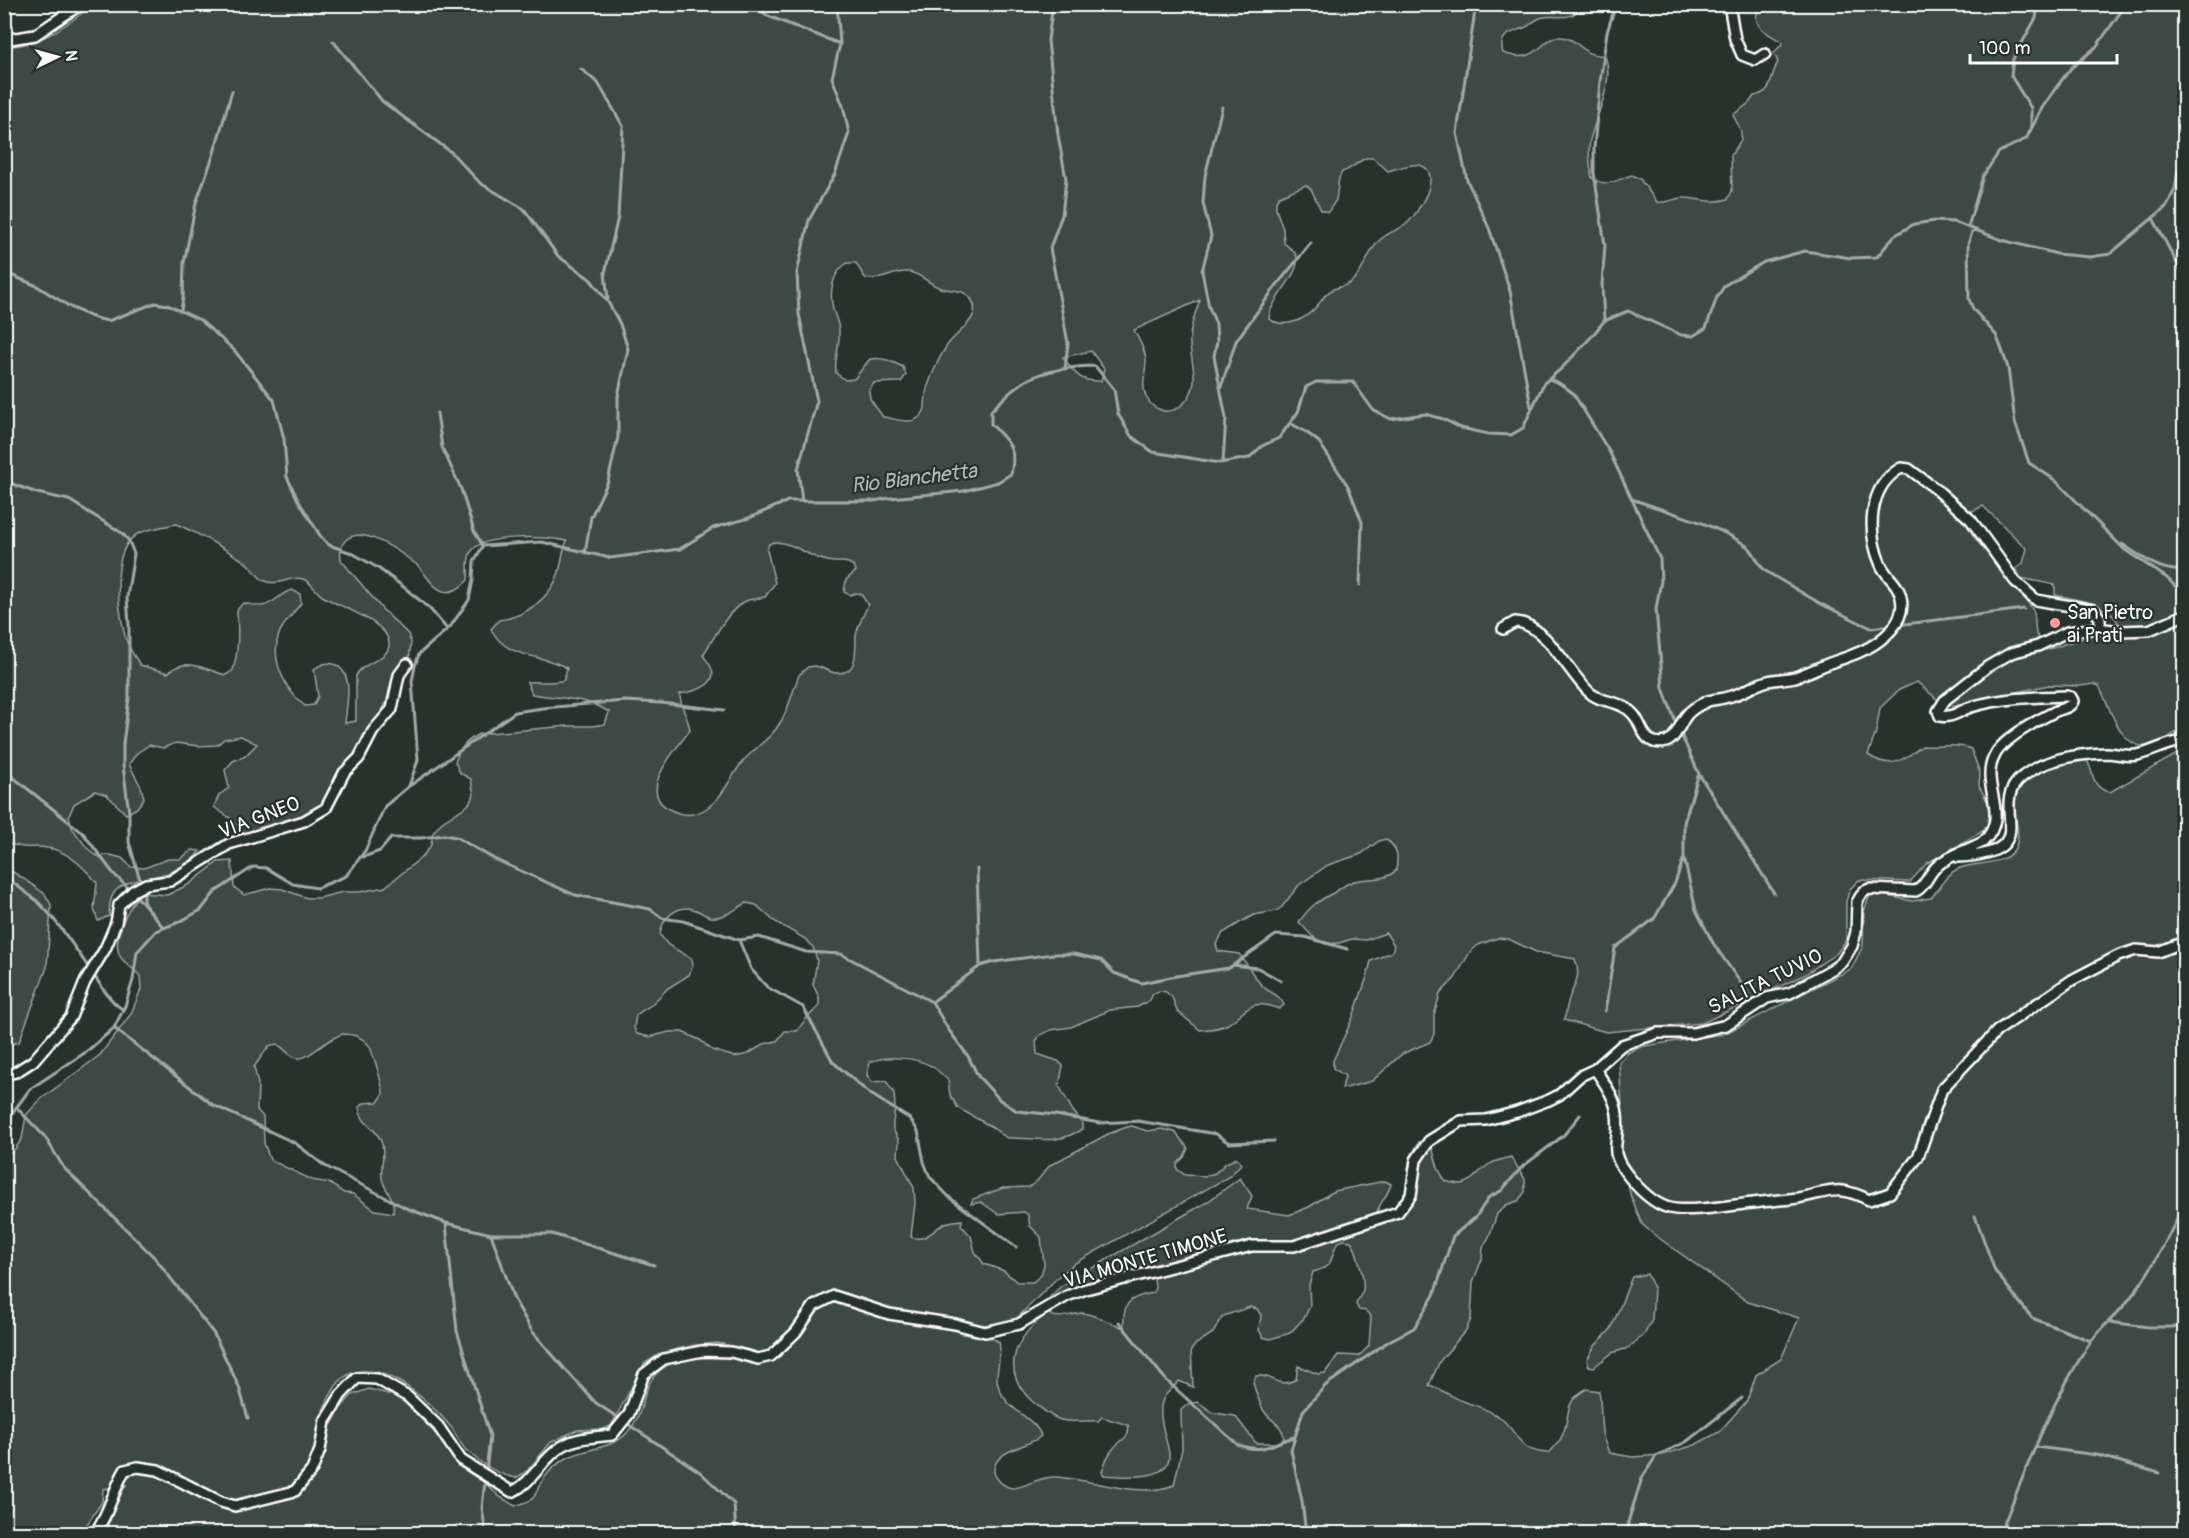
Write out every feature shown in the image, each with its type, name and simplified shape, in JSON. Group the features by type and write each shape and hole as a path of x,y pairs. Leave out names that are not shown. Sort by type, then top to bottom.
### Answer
{"street":[{"path":"4,40 35,35 81,4"},
{"path":"1729,4 1732,10 1735,39 1742,55 1755,60 1765,54"},
{"path":"1503,629 1515,622 1529,625 1544,638 1592,695 1628,708 1651,740 1661,742 1671,740 1687,714 1707,701 1730,697 1766,681 1797,676 1853,656 1880,641 1896,625 1901,615 1900,598 1897,588 1881,565 1875,540 1872,511 1876,496 1894,473 1901,468 1909,470 1936,489 1965,514 2025,591 2040,601 2094,610 2100,618 2097,628"},
{"path":"1953,857 1983,842 1993,830 1996,815 1991,773 1993,758 1997,752 2015,736 2056,711 2070,706 2073,701 2071,697 2066,696 1996,702 1973,706 1944,717 1938,713 1941,704 1988,667 2011,653 2038,646 2067,632 2097,628 2121,631 2149,630 2184,615"},
{"name":"VIA GNEO","path":"4,1075 16,1072 33,1061 71,1017 85,982 105,949 116,924 119,905 133,891 146,884 170,880 229,844 304,820 326,808 344,773 359,758 373,731 392,709 397,682 407,664"},
{"path":"1953,857 1973,856 1996,850 2007,843 2012,831 2009,806 2011,789 2023,776 2043,765 2071,756 2106,753 2129,756 2149,753 2184,741"},
{"name":"SALITA TUVIO","path":"1595,1069 1622,1045 1658,1033 1693,1033 1726,1025 1767,998 1790,993 1810,982 1842,962 1852,946 1856,932 1857,902 1863,892 1869,890 1916,891 1922,887 1935,868 1953,857"},
{"path":"1595,1069 1615,1102 1618,1115 1614,1146 1616,1158 1644,1194 1666,1207 1703,1209 1798,1198 1831,1189 1855,1193 1869,1200 1890,1193 1918,1157 1942,1089 1997,1031 2073,980 2118,956 2136,950 2158,952 2184,942"},
{"name":"VIA MONTE TIMONE","path":"94,1533 100,1526 125,1470 138,1467 158,1470 221,1502 235,1506 295,1491 312,1470 320,1450 326,1421 341,1395 357,1378 377,1379 408,1397 438,1426 461,1460 512,1492 523,1487 560,1448 579,1439 612,1435 629,1414 644,1374 664,1359 702,1351 731,1352 758,1359 771,1356 796,1332 814,1306 834,1296 888,1314 955,1324 985,1332 1018,1324 1067,1296 1086,1289 1252,1246 1294,1246 1398,1212 1411,1195 1416,1160 1429,1141 1461,1121 1486,1120 1517,1112 1559,1095 1580,1076 1595,1069"}],"shaded area":[{"path":"95,4 893,4 894,7 899,4 1583,5 1578,11 1568,16 1540,18 1508,34 1503,41 1503,53 1525,56 1532,54 1552,39 1563,37 1589,53 1605,56 1608,77 1589,145 1592,178 1607,183 1632,175 1640,179 1657,202 1681,198 1711,201 1728,199 1732,191 1731,155 1741,140 1741,131 1733,115 1768,87 1778,62 1774,53 1783,43 1761,29 1757,19 1759,5 2184,5 2184,729 2151,746 2140,746 2131,742 2118,726 2099,686 2094,684 2049,685 1946,707 1917,682 1899,690 1880,708 1876,732 1868,755 1876,760 1890,763 1908,756 1922,746 1953,746 1971,749 1980,773 1979,786 1991,808 1991,821 1983,831 1927,863 1910,882 1859,880 1850,889 1846,901 1846,940 1837,953 1804,975 1702,1023 1606,1032 1564,1020 1577,978 1578,970 1575,959 1536,952 1508,939 1498,938 1478,945 1470,952 1455,978 1440,994 1434,1015 1434,1034 1430,1042 1402,1054 1372,1081 1342,1089 1345,1076 1333,1068 1333,1061 1353,1017 1371,961 1392,952 1394,945 1386,933 1366,940 1352,939 1325,944 1313,937 1299,922 1315,904 1347,884 1382,878 1396,871 1396,853 1393,846 1385,839 1361,854 1328,865 1299,885 1282,907 1276,911 1254,915 1241,922 1223,933 1216,944 1218,951 1239,954 1262,985 1281,1000 1284,1005 1279,1009 1255,1005 1225,1026 1200,1030 1177,1011 1172,997 1166,992 1159,991 1138,1007 1110,1010 1071,1027 1051,1030 1040,1035 1036,1041 1037,1054 1058,1061 1063,1066 1059,1086 1082,1122 1082,1129 1073,1134 1046,1140 1007,1138 958,1108 950,1095 948,1080 933,1067 919,1061 893,1058 877,1060 870,1062 867,1075 872,1082 886,1081 894,1093 893,1129 899,1141 898,1156 914,1188 915,1203 911,1237 924,1237 944,1224 962,1220 961,1225 971,1236 975,1252 984,1264 1004,1271 1017,1282 1033,1282 1041,1275 1044,1265 1041,1237 1030,1226 1028,1215 1024,1212 998,1214 981,1202 971,1204 973,1199 1003,1188 1029,1187 1050,1165 1108,1134 1132,1126 1147,1131 1162,1129 1175,1132 1188,1148 1184,1157 1177,1164 1177,1169 1185,1175 1205,1176 1215,1173 1226,1163 1237,1158 1241,1164 1230,1176 1075,1263 1016,1319 999,1324 977,1325 962,1334 992,1338 999,1342 997,1382 999,1388 1009,1403 1034,1424 1041,1436 1000,1457 996,1462 995,1476 1006,1486 1017,1487 1049,1477 1146,1490 1174,1485 1182,1449 1181,1410 1188,1404 1198,1402 1214,1413 1235,1416 1256,1443 1279,1443 1284,1438 1283,1433 1261,1405 1253,1383 1256,1376 1285,1383 1296,1379 1298,1366 1318,1374 1325,1373 1338,1355 1359,1356 1369,1346 1371,1317 1366,1311 1359,1310 1356,1304 1363,1290 1363,1279 1351,1241 1338,1242 1329,1264 1313,1272 1309,1285 1310,1306 1304,1318 1290,1333 1270,1339 1263,1337 1259,1330 1261,1315 1257,1309 1250,1307 1223,1316 1213,1333 1196,1344 1191,1350 1193,1387 1179,1381 1162,1402 1161,1419 1169,1460 1157,1473 1135,1476 1104,1475 1102,1472 1106,1460 1111,1451 1128,1433 1128,1425 1102,1417 1098,1421 1069,1421 1049,1415 1022,1390 1016,1378 1015,1354 1027,1333 1048,1313 1046,1301 1061,1286 1207,1202 1240,1178 1252,1196 1247,1209 1289,1215 1309,1207 1334,1191 1385,1181 1391,1184 1377,1214 1397,1205 1405,1196 1410,1161 1419,1142 1432,1147 1438,1168 1445,1181 1465,1183 1490,1164 1511,1157 1525,1179 1525,1192 1518,1201 1506,1205 1497,1214 1483,1247 1482,1259 1473,1282 1471,1319 1466,1330 1440,1361 1429,1385 1498,1416 1524,1445 1538,1452 1549,1453 1562,1437 1574,1399 1586,1389 1599,1391 1603,1438 1610,1453 1632,1457 1662,1455 1695,1445 1719,1432 1747,1401 1756,1375 1781,1359 1799,1318 1748,1302 1642,1224 1630,1194 1621,1152 1623,1121 1619,1062 1629,1052 1644,1046 1724,1034 1851,969 1863,946 1864,911 1870,895 1878,894 1912,901 1931,898 1947,877 1960,868 2001,860 2013,851 2018,838 2014,800 2019,783 2036,772 2087,760 2094,780 2100,788 2110,792 2184,750 2184,1533 101,1533 126,1485 103,1489 102,1502 81,1533 5,1533 5,1157 22,1139 26,1115 41,1099 100,1055 131,1014 141,989 140,976 122,959 118,943 122,924 131,906 142,893 167,895 188,885 218,862 232,861 234,887 244,895 270,888 282,889 307,898 319,898 343,892 359,892 385,887 423,856 431,845 433,833 441,823 468,805 474,795 471,779 460,773 455,762 461,749 470,739 479,734 605,724 609,712 590,703 532,694 527,682 564,680 567,668 515,651 498,639 491,629 499,620 518,615 536,605 550,590 560,568 567,541 516,538 501,539 477,546 469,555 468,580 457,589 447,592 435,586 417,565 393,548 373,538 354,536 343,544 341,560 382,609 408,634 411,642 409,659 391,682 387,700 375,725 324,805 285,824 242,833 230,818 214,807 219,795 229,788 225,770 233,761 245,756 257,744 241,736 224,739 217,745 199,746 176,743 163,748 149,745 137,753 129,764 144,798 137,808 126,814 107,795 95,791 74,804 69,816 72,828 87,848 97,856 110,855 122,858 131,867 144,868 168,859 180,859 192,850 200,851 179,869 130,882 121,887 111,899 109,916 98,921 94,909 97,883 75,861 54,849 5,845 4,46 17,46 41,39","holes":["1366,158 1373,158 1388,171 1408,165 1419,165 1427,169 1430,184 1416,213 1405,225 1378,242 1355,279 1331,290 1312,311 1295,322 1282,323 1269,319 1275,302 1296,268 1297,260 1295,253 1284,243 1283,229 1276,209 1279,196 1306,185 1311,189 1321,210 1328,212 1336,200 1339,178 1342,172","847,263 856,263 865,278 882,278 909,272 938,287 960,291 971,299 974,313 967,325 943,352 927,388 924,412 915,420 906,421 883,417 870,399 869,390 874,383 901,382 906,375 903,367 887,360 870,359 854,379 845,380 836,373 839,329 831,296 838,272","1200,300 1190,336 1194,371 1193,387 1190,395 1178,408 1164,411 1153,406 1148,400 1144,388 1146,365 1143,348 1134,330","1091,351 1104,369 1101,381 1087,380 1074,372 1063,357","1983,506 2027,549 2023,563 2016,569 2021,578 2055,585 2055,595 2103,608 2115,618 2123,636 2092,635 2046,650 2036,634 2034,612 2029,604 1974,537 1966,523 1968,513","176,524 244,561 263,580 273,583 298,578 306,580 321,595 381,628 387,635 388,649 381,657 359,671 356,676 356,721 345,723 348,700 346,676 336,665 330,663 314,669 318,696 314,705 305,706 291,692 281,674 276,654 279,634 301,603 300,594 292,590 266,605 243,603 237,610 236,655 233,670 226,675 189,665 181,665 168,673 140,665 125,636 119,598 119,568 122,554 128,543 136,535 150,529","781,543 814,557 848,563 854,567 856,571 846,580 844,592 850,595 861,594 868,605 857,632 854,660 849,670 844,672 834,673 815,666 808,667 799,675 787,710 776,729 744,760 717,799 699,812 686,815 677,813 662,804 657,794 657,783 667,760 690,730 680,694 697,690 712,679 711,667 703,655 722,625 739,605 748,600 765,597 775,583 767,550 769,544","747,903 756,905 774,921 807,940 813,947 817,960 813,985 819,997 819,1006 797,1031 785,1031 777,1041 764,1044 748,1054 735,1057 712,1050 700,1040 682,1032 669,1032 650,1037 637,1034 634,1028 636,1015 651,1005 668,988 689,975 693,964 691,958 668,945 660,935 663,923 671,914 687,908 709,916 725,915","346,1034 360,1038 370,1047 383,1094 378,1102 364,1103 359,1107 362,1118 381,1141 382,1178 392,1198 393,1213 375,1210 353,1194 344,1193 329,1183 312,1180 270,1160 264,1143 263,1117 257,1110 258,1084 254,1067 269,1046 277,1044 292,1056 301,1058 337,1036","1154,1278 1153,1293 1133,1299 1126,1307 1124,1328 1082,1313 1060,1317 1048,1313 1072,1298 1095,1290","718,1343 754,1351 745,1359 704,1357 676,1362 664,1368 654,1376 637,1418 626,1434 606,1446 563,1460 546,1476 532,1499 515,1506 458,1465 437,1435 399,1397 369,1389 352,1395 332,1424 323,1410 336,1385 352,1373 367,1371 383,1374 399,1382 428,1403 441,1415 465,1449 476,1459 496,1471 516,1478 527,1471 551,1442 577,1430 602,1429 611,1426 644,1364 661,1353 695,1345"]},
{"path":"5,872 13,872 45,894 51,905 47,967 19,1042 5,1045"},
{"path":"1647,1274 1654,1288 1652,1320 1644,1335 1628,1348 1612,1353 1594,1367 1589,1366 1587,1360 1594,1347 1611,1329 1632,1277"}],"waterway":[{"path":"752,4 768,16 840,44"},
{"path":"802,501 798,469 817,401 799,314 797,273 809,220 835,174 849,133 843,106 832,78 840,44 837,4"},
{"path":"1053,4 1048,40 1058,135 1066,179 1062,215 1050,248 1068,343 1065,369"},
{"path":"1476,4 1457,133 1467,180 1489,228 1510,291 1531,407"},
{"path":"1604,320 1602,284 1605,245 1594,173 1594,148 1607,32 1616,4"},
{"path":"2031,126 2031,108 2011,76 2013,59 2036,18 2038,4"},
{"path":"1968,227 1983,176 1999,152 2026,139 2055,89 2071,68 2096,47 2124,4"},
{"path":"333,41 383,102 451,152 480,183 524,209 558,256 590,279 608,302 620,324 628,349 618,396 618,437 608,481 591,517 585,553"},
{"path":"581,69 598,83 623,126 618,217 605,273 608,299"},
{"path":"181,310 184,263 196,203 213,156 232,91"},
{"path":"1222,107 1205,176 1203,203 1211,236 1202,271 1209,307 1216,324 1217,341 1214,356 1226,418 1223,462"},
{"name":"Rio Bianchetta","path":"4,1118 13,1112 30,1089 86,1052 114,1028 125,1006 133,980 137,952 156,931 201,910 215,892 253,867 266,868 293,884 317,888 346,876 365,851 385,806 409,786 418,760 412,681 415,666 419,654 450,627 469,600 474,561 483,546 542,542 610,558 680,549 713,528 749,518 788,501 874,501 964,491 998,482 1011,474 1013,457 1007,441 991,424 991,411 1015,388 1031,378 1080,367 1095,366 1114,389 1118,414 1131,436 1153,452 1220,463 1249,458 1262,446 1279,438 1298,412 1306,387 1316,382 1353,382 1373,410 1391,419 1425,414 1443,419 1461,428 1488,434 1511,435 1523,428 1544,383 1562,368 1604,321 1628,311 1681,335 1693,336 1706,328 1717,297 1725,285 1764,262 1805,251 1851,258 1877,257 1894,236 1914,224 1935,221 1954,222 2002,240 2057,254 2090,257 2110,254 2167,206 2175,189 2178,171 2184,169"},
{"path":"2153,218 2184,277"},
{"path":"1973,229 1968,244 1969,299 1973,309 1996,335 2001,347 2008,368 2015,422 2029,463 2055,480 2125,550 2167,578 2184,595"},
{"path":"1221,387 1236,341 1311,243"},
{"path":"4,272 37,286 72,308 95,318 108,321 155,303 168,305 200,320 234,350 274,400 284,439 287,477 321,537 329,545 352,553 378,568 430,609 447,629"},
{"path":"1549,379 1573,393 1588,417 1610,453 1660,559 1661,581 1656,609 1663,688 1677,726"},
{"path":"437,413 442,447 461,489 474,531 483,546"},
{"path":"1290,423 1319,442 1348,486 1362,522 1360,585"},
{"path":"4,481 37,493 69,500 122,533 129,541 134,554 127,597 129,698 123,744 123,765 129,813 129,842 144,894 144,904 163,927"},
{"path":"1632,499 1722,531 1748,547 1767,572 1821,604 1871,628 1891,625"},
{"path":"2122,544 2159,566 2184,570"},
{"path":"1897,625 2024,609"},
{"path":"411,785 515,712 624,701 724,710"},
{"path":"1680,732 1699,774 1774,893"},
{"path":"4,770 83,833 113,873 144,904"},
{"path":"1698,776 1684,823 1684,858 1696,910 1713,943 1749,995"},
{"path":"363,857 380,851 391,838 444,835 456,837 494,859 575,895 650,909 662,918 683,921 739,940 759,937 806,952 841,954 932,1002 968,1056 978,1076 1000,1100 1017,1111 1099,1123 1138,1121 1216,1134 1229,1143 1274,1141"},
{"path":"1605,1011 1615,948 1654,919 1675,883 1683,860"},
{"path":"977,869 980,966"},
{"path":"4,875 45,909 66,934 114,1003 123,1009"},
{"path":"932,1002 980,966 1053,954 1074,954 1101,960 1114,973 1141,983 1229,968 1276,935 1305,937 1347,949"},
{"path":"739,940 751,969 767,987 803,1007 833,1062 869,1093 910,1119 918,1131 924,1162 930,1177 950,1198 1016,1247"},
{"path":"1233,965 1258,968 1281,981"},
{"path":"114,1028 213,1105 295,1143 325,1166 406,1208 446,1223 491,1234 552,1234 654,1265"},
{"path":"16,1107 45,1137 64,1168 155,1258 214,1334 239,1387 248,1418"},
{"path":"1306,1534 1302,1501 1291,1450 1303,1411 1326,1385 1389,1341 1414,1328 1434,1295 1453,1236 1476,1217 1489,1197 1501,1191 1522,1167 1563,1136 1580,1115"},
{"path":"2000,1534 2040,1436 2063,1388 2094,1338 2123,1307 2152,1267 2184,1203"},
{"path":"1975,1216 1995,1271 2032,1318 2091,1341"},
{"path":"446,1224 457,1331 490,1436 482,1508 486,1534"},
{"path":"491,1234 514,1299 532,1331 596,1403 700,1472 734,1504 736,1534"},
{"path":"1119,1322 1166,1380 1238,1445 1255,1449 1294,1437"},
{"path":"2109,1322 2148,1327 2184,1327"},
{"path":"1629,1534 1628,1522 1642,1478 1656,1456 1686,1442 1742,1398"},
{"path":"2036,1447 2097,1455 2159,1473"}],"place":[{"name":"San Pietro ai Prati","path":"2055,623"}]}
